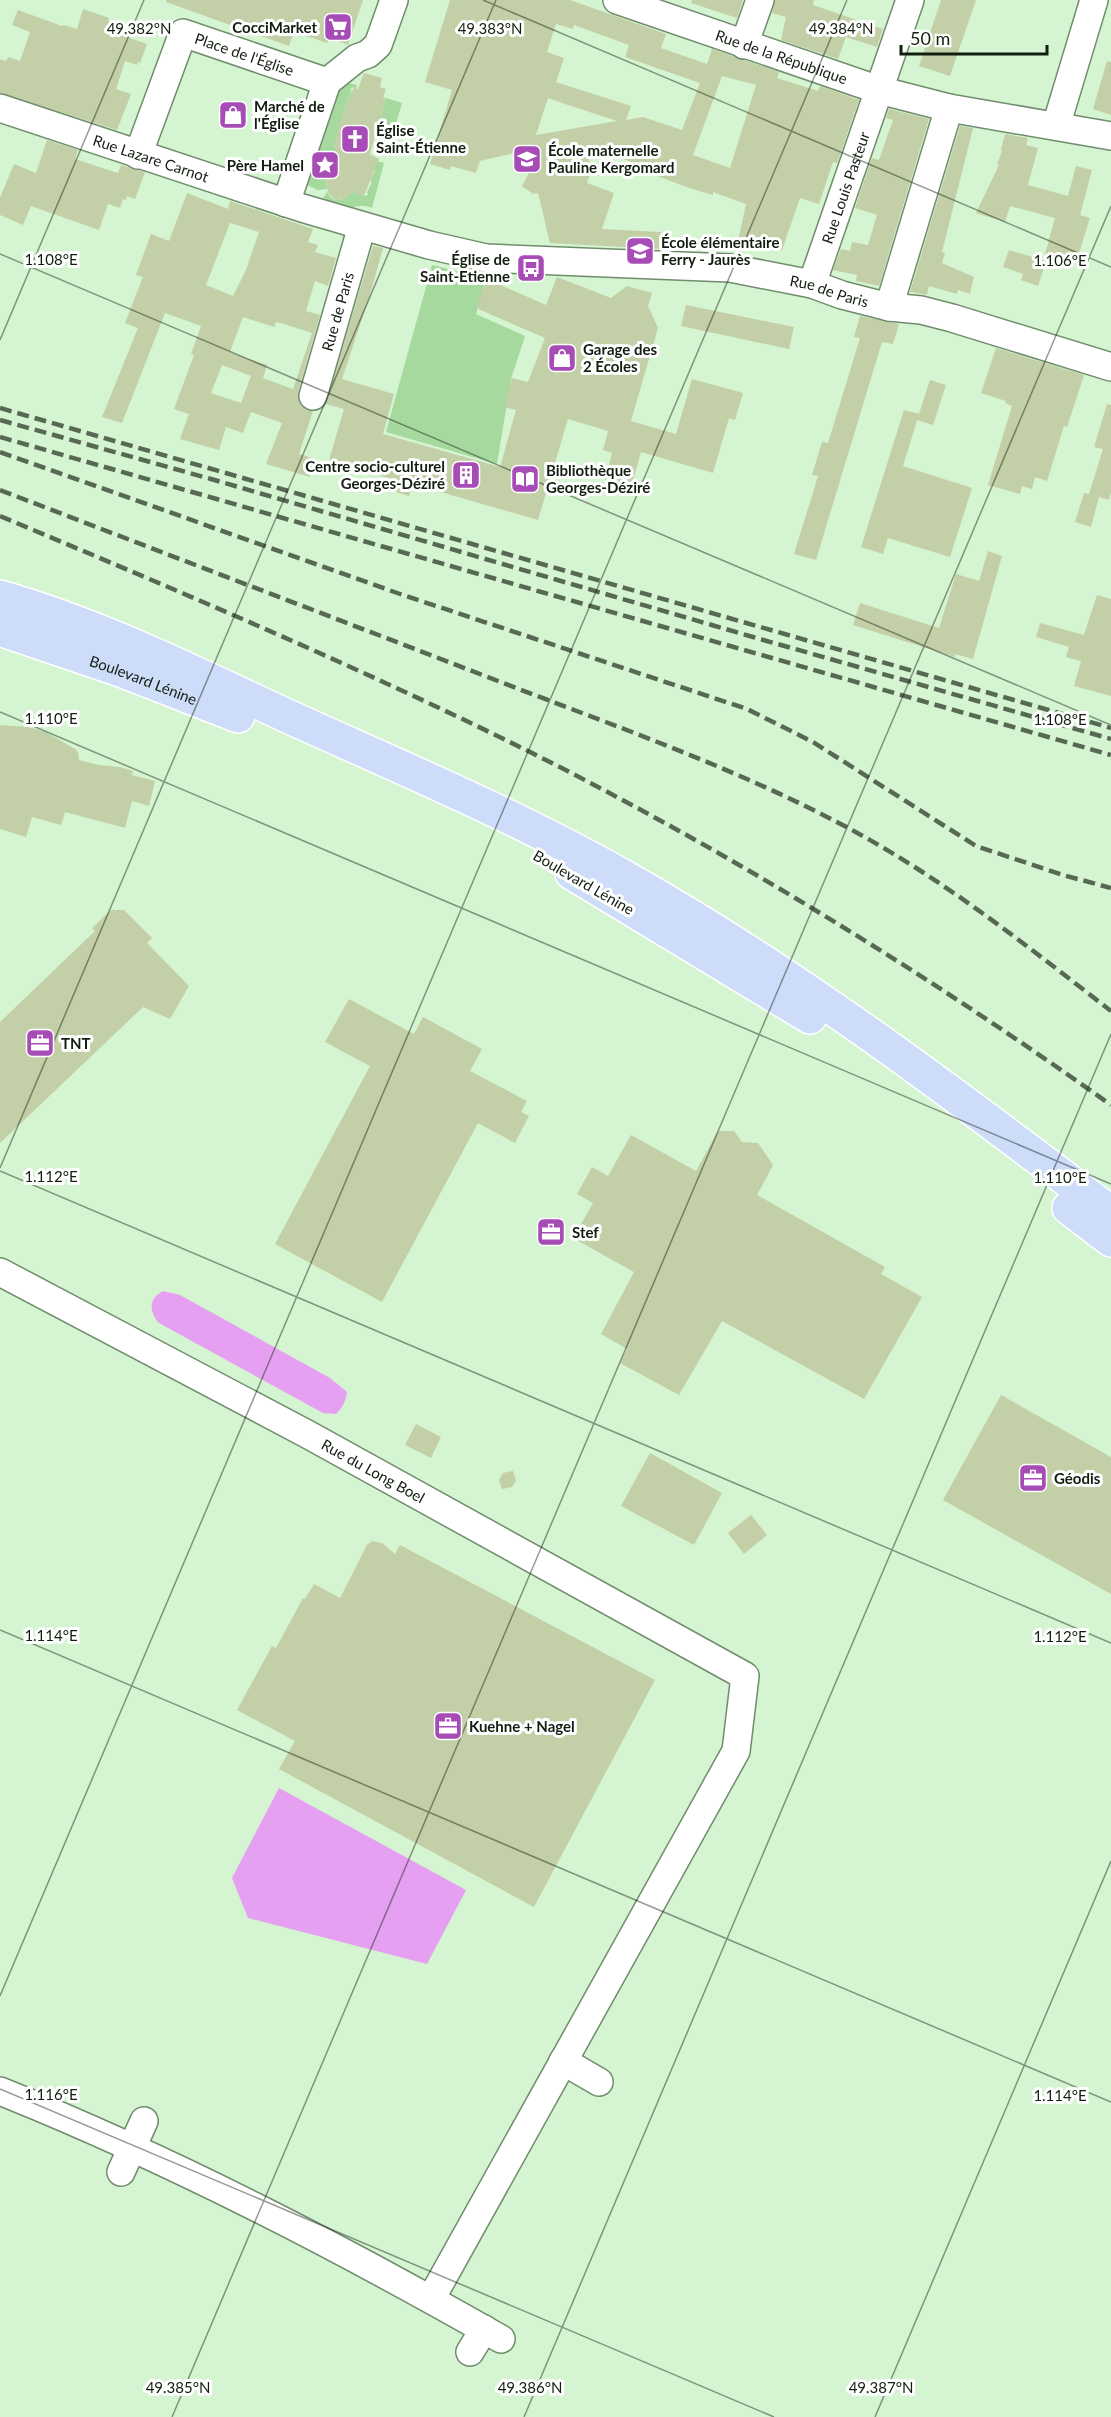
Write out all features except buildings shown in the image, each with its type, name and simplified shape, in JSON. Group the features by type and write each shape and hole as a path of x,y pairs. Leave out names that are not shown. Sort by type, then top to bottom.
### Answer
{"main road":[{"path":"0,597 106,636 228,689 554,840 625,878 706,926 840,1012 1111,1213"},
{"name":"Boulevard Lénine","path":"0,629 123,671 256,724 548,859 837,1034 1111,1240"}],"street":[{"path":"294,205 327,82 357,58 368,54 378,45 394,0"},
{"name":"Rue de la République","path":"617,0 879,90 949,108 1111,136"},
{"path":"744,45 760,0"},
{"name":"Rue Louis Pasteur","path":"812,284 910,0"},
{"path":"1056,126 1094,0"},
{"name":"Place de l'Église","path":"138,155 183,33 327,82"},
{"name":"Rue Lazare Carnot","path":"0,108 294,205"},
{"path":"889,307 949,108"},
{"name":"Rue de Paris","path":"294,205 362,226 486,258 730,268 812,284 842,295 889,307 921,310 952,318 1111,367"},
{"name":"Rue de Paris","path":"313,396 362,226"},
{"name":"Rue du Long Boel","path":"0,1272 307,1434 745,1676 736,1751 563,2061"},
{"path":"431,2299 563,2061 599,2082"},
{"path":"0,2091 132,2146 334,2246 493,2334 470,2352"},
{"path":"121,2172 144,2121"}],"green space":[{"path":"345,82 357,85 356,89 353,87 350,90 352,91 337,134 336,145 333,146 337,148 326,178 327,189 318,190 305,184 336,92"},
{"path":"386,98 402,103 395,127 379,122"},
{"path":"376,161 384,163 372,208 345,207 323,198 327,192 330,197 337,200 353,191 364,196 368,195"},
{"path":"432,265 486,278 476,314 525,336 511,379 497,464 386,432"}],"shaded area":[{"path":"163,1291 180,1295 330,1378 347,1392 342,1406 336,1414 323,1413 159,1323 153,1314 152,1306 155,1298"},
{"path":"279,1788 466,1890 427,1964 248,1918 232,1878"}],"railway":[{"path":"0,408 1111,728"},
{"path":"0,420 1111,739"},
{"path":"0,437 1111,755"},
{"path":"0,452 400,594 747,709 813,742 976,846 1063,875 1111,888"},
{"path":"0,490 633,732 766,787 852,830 920,871 985,915 1111,1011"},
{"path":"0,516 338,661 538,756 613,795 759,877 902,964 1111,1105"}],"place":[{"name":"CocciMarket","path":"338,27"},
{"name":"Marché de l'Église","path":"233,115"},
{"name":"Église Saint-Étienne","path":"355,139"},
{"name":"École maternelle Pauline Kergomard","path":"527,159"},
{"name":"Père Hamel","path":"325,165"},
{"name":"École élémentaire Ferry - Jaurès","path":"640,251"},
{"name":"Église de Saint-Etienne","path":"531,268"},
{"name":"Garage des 2 Écoles","path":"562,358"},
{"name":"Centre socio-culturel Georges-Déziré","path":"466,475"},
{"name":"Bibliothèque Georges-Déziré","path":"525,479"},
{"name":"TNT","path":"40,1043"},
{"name":"Stef","path":"551,1232"},
{"name":"Géodis","path":"1033,1478"},
{"name":"Kuehne + Nagel","path":"448,1726"}]}
